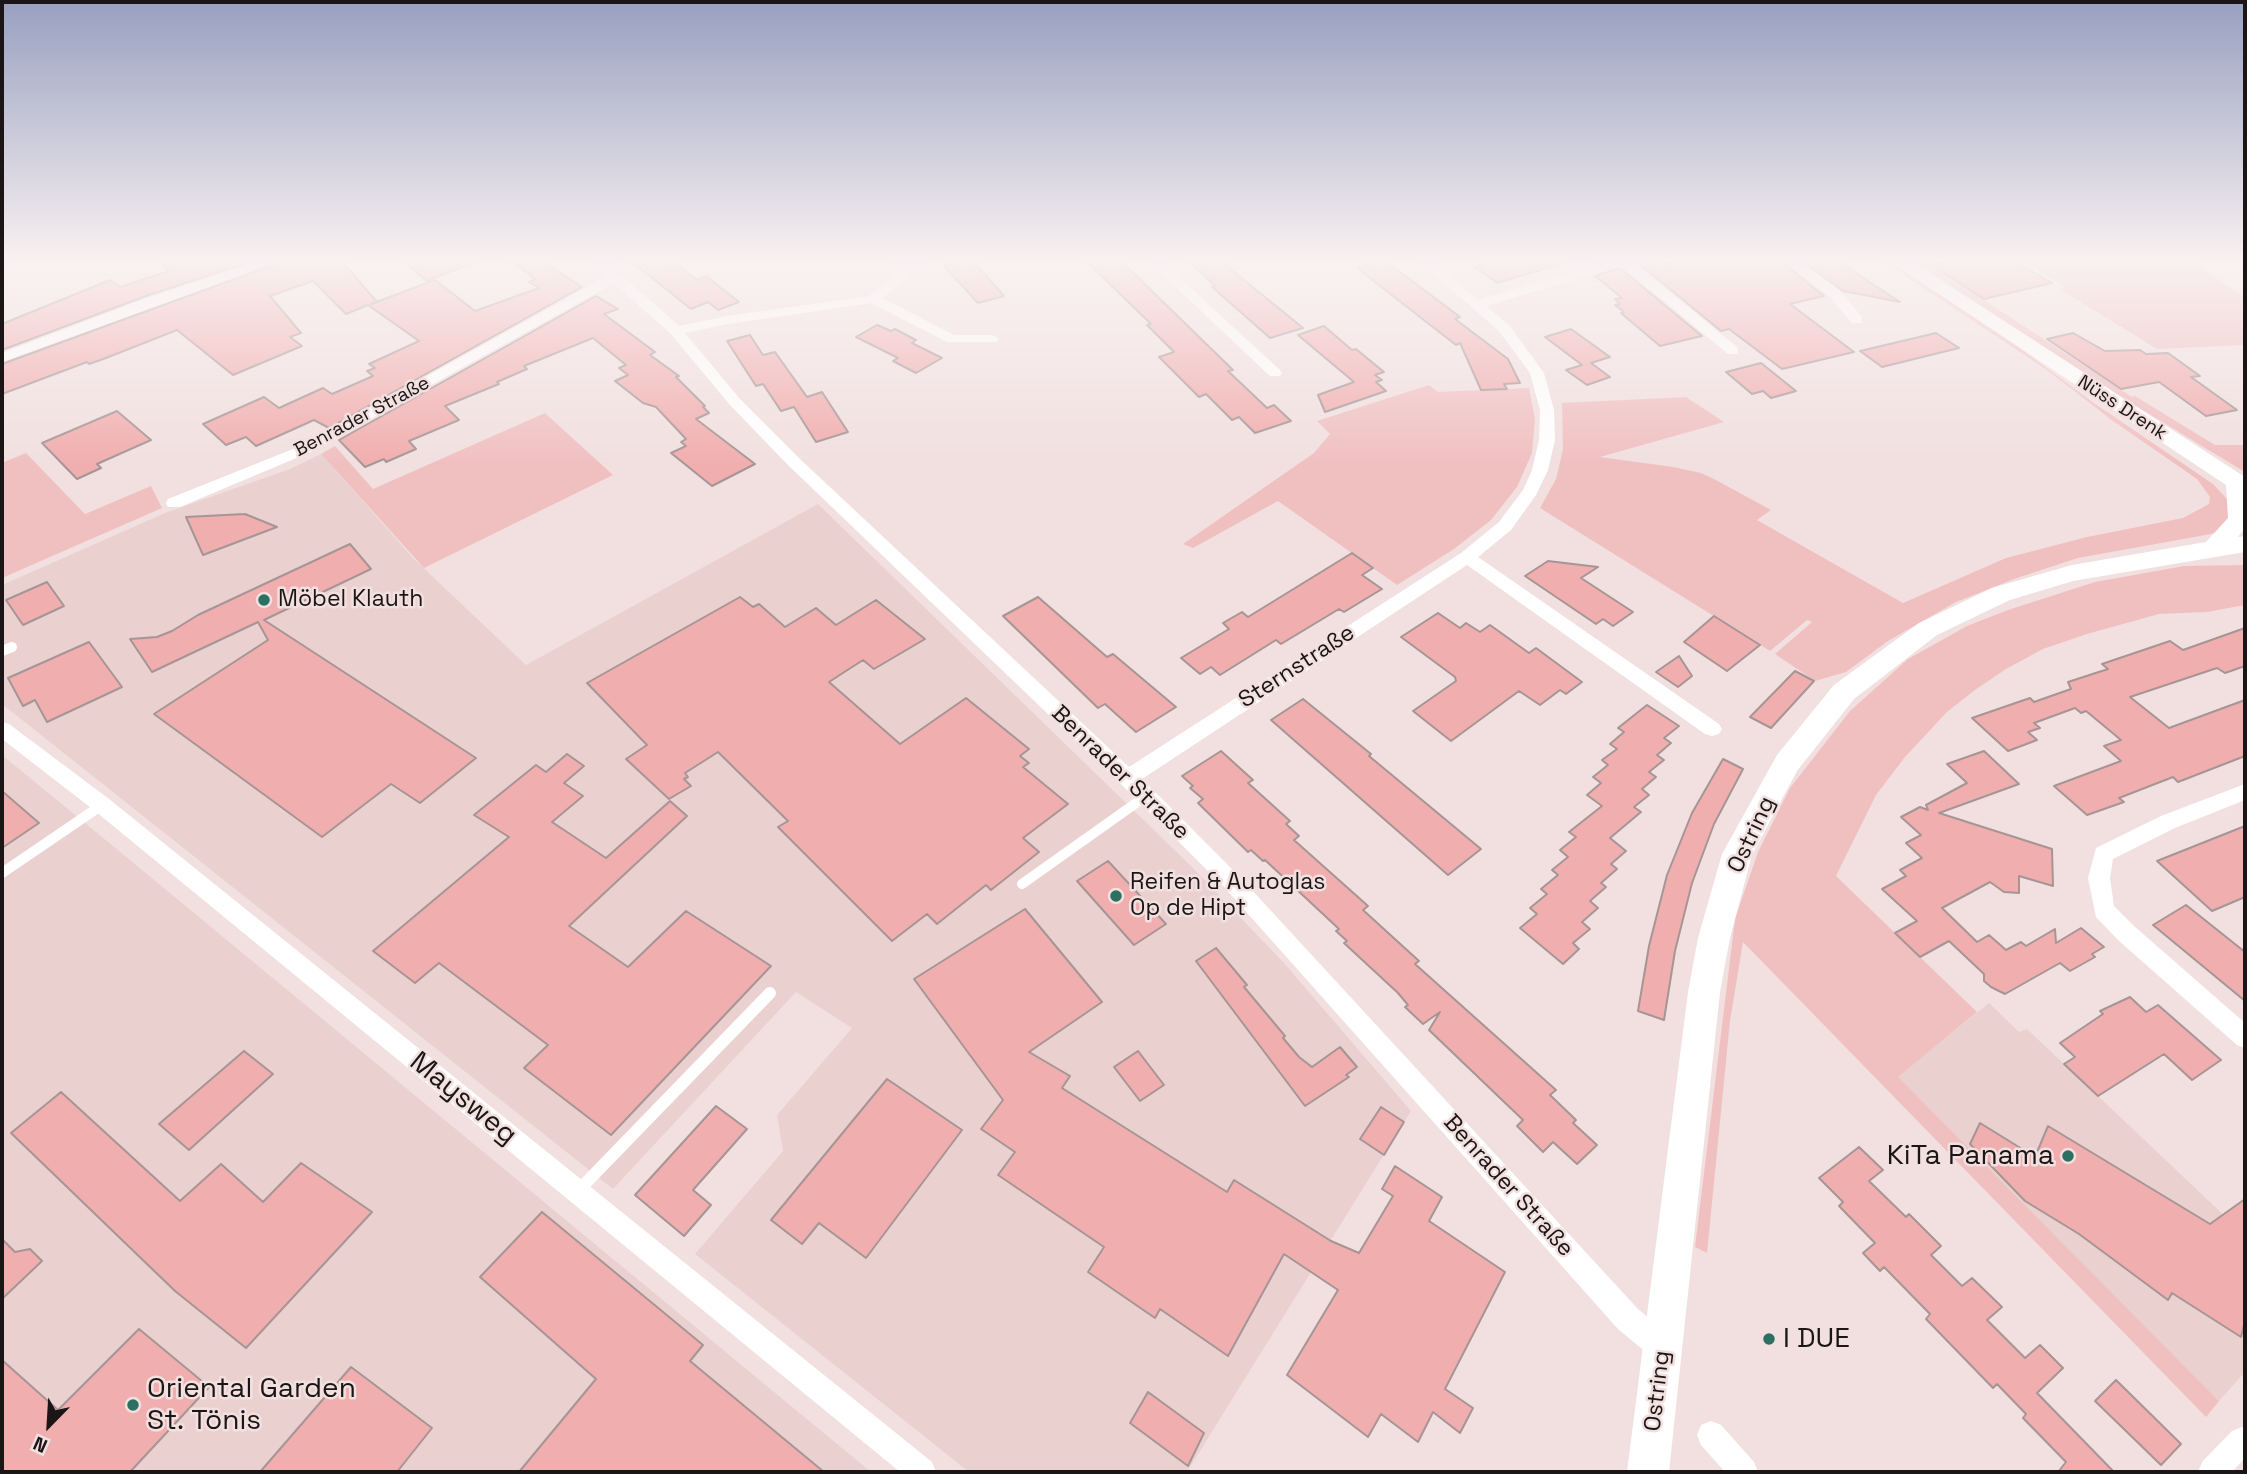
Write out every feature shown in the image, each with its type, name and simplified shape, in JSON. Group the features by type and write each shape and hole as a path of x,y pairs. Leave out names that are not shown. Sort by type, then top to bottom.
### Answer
{"main road":[{"name":"Nüss Drenk","path":"2000,327 2243,485"},
{"path":"2215,548 2240,519 2243,485"},
{"name":"Ostring","path":"1648,1472 1704,992 1714,938 1737,854 1787,763 1844,692 1928,629 2001,594 2072,573 2245,544"},
{"path":"2215,548 2245,552"}],"street":[{"path":"2,358 84,327"},
{"name":"Benrader Straße","path":"174,503 308,449 526,327"},
{"name":"Benrader Straße","path":"671,327 735,402 794,462 1137,787 1229,879 1628,1319 1663,1348"},
{"path":"676,331 696,327"},
{"path":"928,327 952,339 992,339"},
{"path":"1225,327 1275,373"},
{"name":"Sternstraße","path":"1137,787 1467,557 1505,526 1530,491 1546,453 1548,426 1544,391 1527,356 1503,327"},
{"path":"1706,327 1734,351"},
{"path":"1467,557 1712,729"},
{"name":"Maysweg","path":"2,729 102,805 922,1472"},
{"path":"2245,792 2168,822 2103,854 2099,878 2104,910 2126,933 2245,1037"},
{"path":"1711,1435 1744,1472"},
{"path":"2212,1472 2242,1441"}],"lane":[{"path":"2,651 12,647"},
{"path":"1022,884 1137,787"},
{"path":"2,873 102,805"},
{"path":"577,1192 770,993"}],"shaded area":[{"path":"1982,327 1988,327 2017,346 2094,403 2213,484 2227,499 2233,514 2226,528 2211,534 2078,558 2014,579 1956,602 1888,641 1846,672 1815,681 1775,654 1812,622 1807,620 1770,651 1540,508 1556,479 1563,449 1562,403 1686,397 1724,422 1600,457 1673,467 1701,473 1714,479 1771,510 1757,520 1903,603 2006,558 2087,537 2183,518 2209,504 2210,497 2197,479 2113,421 2047,370"},
{"path":"2011,327 2025,327 2132,397 2135,396 2215,445 2245,445 2245,472"},
{"path":"2121,327 2245,327 2245,345 2157,349"},
{"path":"1429,385 1438,392 1529,388 1535,419 1532,453 1517,487 1491,520 1454,549 1397,585 1278,501 1193,548 1183,544 1314,453 1330,434 1317,421"},
{"path":"545,413 613,475 424,568 321,454 335,446 373,489"},
{"path":"26,453 85,514 151,486 162,508 2,578 2,463"},
{"path":"321,454 413,558 526,665 818,504 1191,866 1284,963 1411,1111 1187,1472 969,1472 695,1254 783,1151 777,1115 852,1028 796,992 613,1189 2,704 2,585 165,513 290,469"},
{"path":"2245,565 2245,605 2207,612 2159,614 2087,634 2043,649 1975,690 1947,712 1905,757 1876,795 1836,876 1977,1012 1898,1077 2219,1401 2206,1417 1743,942 1730,1021 1707,1253 1695,1247 1735,919 1758,852 1790,788 1850,711 1908,659 1967,626 2008,610 2095,582 2184,566"},
{"path":"2,755 113,846 871,1472 2,1472"},
{"name":"KiTa Panama","path":"1989,1003 2019,1032 2027,1029 2245,1235 2245,1372 2219,1401 1897,1077"}],"building":[{"path":"2,327 64,327 2,350"},
{"path":"104,327 296,327 301,333 290,337 302,346 233,375 177,330 2,394 2,364"},
{"path":"399,327 511,327 329,428 314,420 256,446 246,437 226,445 203,424 264,397 279,408 323,388 332,394 373,376 367,371 375,368 369,364 419,341"},
{"path":"541,327 621,327 655,352 650,355 679,376 676,377 705,406 703,407 709,413 696,419 755,464 712,486 671,453 686,446 681,442 686,439 656,407 643,403 615,381 628,375 619,368 626,365 593,338 524,366 527,369 497,382 499,384 445,406 459,420 409,441 416,449 386,462 384,459 365,467 339,440"},
{"path":"874,327 891,331 895,329 916,340 912,343 942,358 916,373 893,361 898,358 856,337"},
{"path":"1149,327 1189,327 1233,370 1228,371 1267,408 1274,405 1291,421 1255,433 1239,417 1232,420 1206,394 1199,397 1159,357 1174,352"},
{"path":"1257,327 1303,328 1270,338"},
{"path":"1325,327 1384,372 1375,375 1382,380 1376,382 1386,391 1325,412 1318,395 1354,382 1298,335"},
{"path":"1433,327 1465,327 1508,359 1520,383 1504,384 1507,389 1481,390 1460,343 1456,345"},
{"path":"1637,327 1691,327 1702,336 1660,346"},
{"path":"1716,327 1820,327 1854,352 1782,369 1729,329 1721,331"},
{"path":"1571,329 1610,357 1591,363 1610,377 1587,385 1566,370 1582,365 1545,337"},
{"path":"1936,333 1959,348 1882,367 1860,351"},
{"path":"2073,333 2105,351 2140,350 2146,354 2168,353 2200,376 2191,377 2237,410 2206,416 2159,382 2121,389 2047,339"},
{"path":"750,335 763,355 775,352 807,397 822,392 848,432 816,442 794,407 781,411 763,384 756,386 727,341"},
{"path":"1761,363 1796,391 1771,398 1763,391 1752,394 1726,372"},
{"path":"117,411 151,440 97,464 101,468 77,479 42,443"},
{"path":"245,514 277,527 203,555 186,517"},
{"path":"350,544 371,569 264,620 476,758 420,803 391,784 322,837 154,714 268,640 258,622 152,672 130,639 157,637 172,631 198,615"},
{"path":"1352,553 1373,568 1362,575 1382,589 1344,612 1339,609 1281,644 1276,640 1220,675 1211,667 1200,674 1181,658 1229,629 1223,623 1242,612 1248,617"},
{"path":"1548,561 1598,567 1581,578 1633,612 1613,626 1603,619 1596,624 1525,576"},
{"path":"47,582 64,606 23,625 6,600"},
{"path":"740,597 753,607 759,604 785,627 816,608 836,625 876,600 925,639 874,669 863,660 829,682 900,744 966,698 1029,749 1020,756 1029,763 1023,767 1068,804 1023,838 1039,852 991,890 986,885 937,924 927,914 892,941 778,827 788,821 718,752 685,773 688,777 684,779 691,786 669,799 626,759 647,745 587,683"},
{"path":"1038,597 1107,657 1113,654 1176,707 1136,732 1105,704 1098,708 1003,616"},
{"path":"1438,613 1460,628 1466,623 1480,632 1490,625 1529,653 1536,648 1582,682 1566,694 1560,690 1540,705 1519,691 1451,741 1413,711 1456,681 1455,677 1401,637"},
{"path":"1714,616 1760,645 1727,671 1684,642"},
{"path":"2245,628 2245,666 2225,673 2217,668 2130,697 2169,728 2245,700 2245,756 2178,782 2173,777 2119,798 2124,802 2087,815 2054,786 2121,761 2104,746 2121,740 2086,711 2081,713 2075,708 2034,723 2040,728 2028,732 2037,740 2008,751 1972,718 2030,698 2034,702 2071,689 2068,682 2108,669 2102,664 2170,641 2183,650"},
{"path":"89,642 122,687 47,722 35,700 23,706 8,678"},
{"path":"1679,656 1692,676 1678,687 1656,672"},
{"path":"1795,671 1814,681 1771,728 1750,717"},
{"path":"1303,699 1481,849 1448,875 1271,720"},
{"path":"1647,705 1679,726 1664,738 1671,743 1657,755 1664,760 1649,772 1656,777 1642,789 1649,795 1634,807 1641,812 1610,838 1626,851 1611,864 1617,869 1601,883 1606,887 1590,901 1598,908 1582,922 1590,929 1573,943 1579,949 1563,964 1520,928 1537,914 1530,908 1547,894 1541,889 1558,875 1552,870 1568,857 1560,850 1576,837 1569,832 1602,806 1587,795 1601,783 1593,777 1608,765 1602,760 1617,749 1610,744 1624,732 1618,728"},
{"path":"1221,751 1253,780 1248,783 1290,821 1286,824 1299,836 1294,840 1368,906 1363,910 1419,961 1415,964 1556,1090 1550,1095 1576,1120 1573,1123 1597,1145 1577,1164 1553,1142 1543,1152 1517,1126 1523,1120 1429,1030 1440,1012 1423,1024 1405,1007 1408,1005 1398,993 1344,943 1347,941 1336,931 1339,929 1265,860 1251,850 1248,852 1198,803 1203,799 1190,788 1193,786 1182,776"},
{"path":"1984,751 2019,784 1939,813 2052,849 2053,886 2019,876 2019,893 2004,892 1990,882 1942,908 1977,942 1989,935 2006,950 2021,942 2026,946 2055,929 2056,943 2081,928 2104,947 2092,954 2095,957 2070,971 2060,963 2005,994 1984,981 1984,974 1949,941 1920,957 1895,933 1917,921 1882,889 1906,876 1900,870 1922,858 1906,843 1921,835 1901,817 1920,807 1928,810 1926,805 1967,783 1947,764"},
{"path":"567,754 584,766 564,783 583,796 552,822 606,858 670,801 687,816 569,926 628,967 686,911 771,966 611,1135 524,1068 548,1045 439,963 415,983 373,951 509,837 474,815 536,765 546,772"},
{"path":"1723,759 1743,769 1714,824 1692,883 1675,951 1664,1020 1638,1011 1649,946 1667,875 1692,813"},
{"path":"2,791 39,823 2,848"},
{"path":"2245,826 2245,897 2212,911 2157,861"},
{"path":"1108,861 1166,924 1134,945 1077,881"},
{"path":"2186,905 2245,952 2245,1001 2153,925"},
{"path":"1025,909 1102,1002 1029,1052 1070,1076 1062,1088 1227,1192 1234,1180 1331,1241 1359,1253 1393,1196 1382,1189 1395,1166 1442,1197 1429,1221 1505,1272 1445,1389 1473,1408 1460,1433 1433,1412 1418,1442 1381,1414 1368,1437 1287,1375 1338,1290 1284,1254 1228,1356 1160,1309 1155,1318 1088,1272 1104,1247 998,1175 1015,1152 981,1129 1003,1100 914,979"},
{"path":"1216,948 1247,985 1244,987 1299,1057 1312,1067 1340,1047 1357,1067 1346,1075 1349,1077 1305,1106 1196,961"},
{"path":"2130,997 2146,1012 2158,1005 2221,1060 2192,1080 2164,1054 2098,1096 2064,1064 2075,1057 2060,1043 2103,1014 2100,1011"},
{"path":"244,1051 273,1074 189,1150 159,1124"},
{"path":"1138,1051 1164,1085 1140,1101 1114,1067"},
{"path":"887,1079 962,1130 866,1258 819,1223 802,1244 771,1220"},
{"path":"61,1092 180,1201 221,1164 263,1202 301,1163 372,1212 246,1348 175,1291 11,1133"},
{"path":"716,1106 747,1129 693,1190 711,1205 684,1236 635,1195"},
{"path":"1381,1107 1404,1122 1384,1155 1360,1139"},
{"path":"1980,1123 2035,1157 2048,1126 2210,1224 2245,1199 2245,1321 2241,1337 2172,1293 2168,1300 2079,1234 2025,1201 1970,1144"},
{"path":"1859,1147 1883,1170 1869,1181 1906,1217 1909,1214 1941,1246 1931,1255 1962,1286 1972,1278 2002,1307 1987,1320 2025,1358 2040,1345 2063,1368 2037,1393 2114,1472 2058,1472 2066,1462 2023,1418 2026,1414 1997,1384 1993,1388 1926,1319 1930,1314 1884,1267 1880,1271 1863,1253 1875,1243 1839,1206 1843,1202 1819,1178"},
{"path":"542,1212 703,1345 690,1361 824,1472 519,1472 596,1379 480,1277"},
{"path":"2,1239 15,1252 30,1249 42,1261 2,1299"},
{"path":"139,1329 209,1387 130,1472 2,1472 2,1360 58,1410"},
{"path":"351,1367 432,1428 397,1472 260,1472"},
{"path":"2116,1380 2181,1444 2161,1465 2095,1401"},
{"path":"1148,1392 1204,1433 1188,1466 1130,1423"}],"place":[{"name":"Möbel Klauth","path":"264,600"},
{"name":"Reifen & Autoglas Op de Hipt","path":"1116,896"},
{"name":"KiTa Panama","path":"2068,1156"},
{"name":"I DUE","path":"1769,1339"},
{"name":"Oriental Garden St. Tönis","path":"133,1405"}]}
